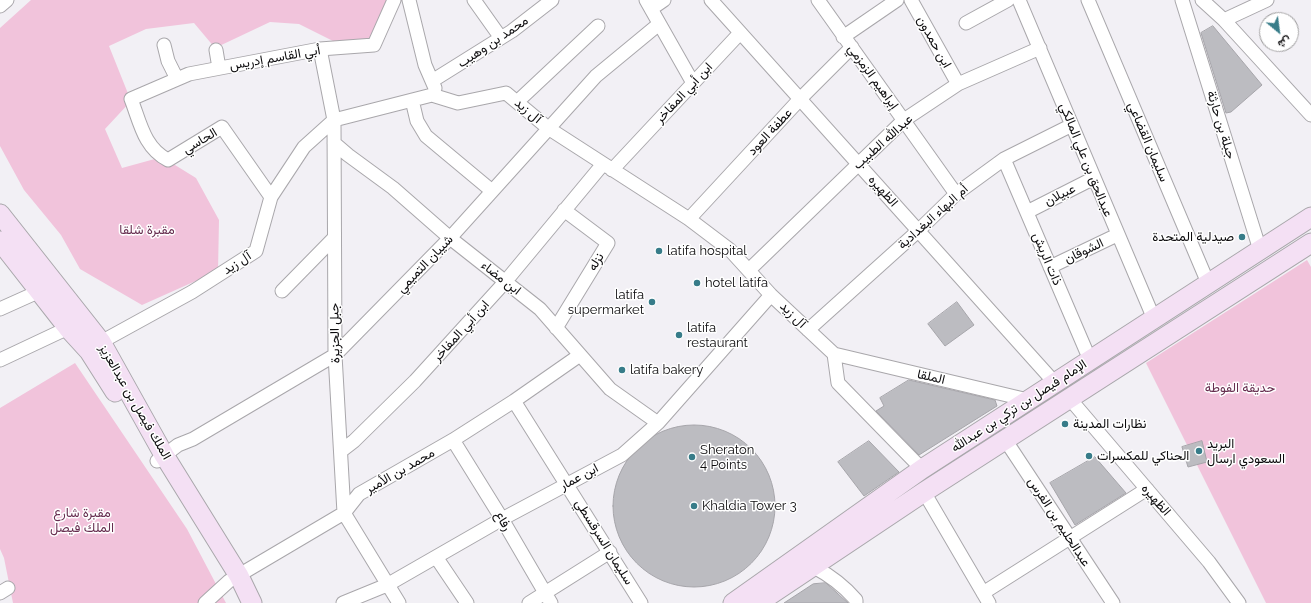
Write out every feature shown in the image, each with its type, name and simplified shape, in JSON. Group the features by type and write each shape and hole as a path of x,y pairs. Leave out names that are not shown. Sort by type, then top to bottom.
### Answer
{"main road":[{"name":"الملك فيصل بن عبدالعزيز","path":"0,214 101,342 160,458"},
{"name":"الإمام فيصل بن تركي بن عبدالله","path":"734,603 922,469 1311,217"},
{"name":"الملك فيصل بن عبدالعزيز","path":"0,241 68,328 89,351 160,458 234,578 252,603"},
{"name":"الإمام فيصل بن تركي بن عبدالله","path":"758,603 814,567 924,492 1006,441 1311,243"},
{"name":"الملك فيصل بن عبدالعزيز","path":"234,578 241,603"}],"street":[{"path":"0,6 7,0"},
{"name":"أبي القاسم إدريس","path":"132,99 189,74 320,49 374,45 394,0"},
{"path":"474,0 501,38"},
{"name":"محمد بن وهيب","path":"432,81 501,38 552,0"},
{"path":"664,0 648,5 693,83"},
{"name":"الظهيره","path":"711,0 1055,383"},
{"name":"إبراهيم الزمزمي","path":"818,0 956,194"},
{"name":"عطفة العود","path":"689,219 800,99 847,42 897,0"},
{"name":"ابن حمدون","path":"911,0 958,84"},
{"path":"966,23 1008,0"},
{"name":"عبدالحق بن علي المالكي","path":"1019,0 1117,235 1154,319"},
{"name":"سليمان القضاعي","path":"1088,0 1208,283"},
{"name":"جبلة بن حارثة","path":"1182,0 1260,250"},
{"path":"1202,0 1224,20 1311,115"},
{"path":"1224,20 1267,0"},
{"path":"412,1 425,65 439,98"},
{"name":"شيبان التميمي","path":"160,458 178,445 194,439 335,355 450,238 596,76 659,24"},
{"path":"517,102 598,26"},
{"name":"ابن أبي المفاخر","path":"341,451 354,441 415,381 505,282 564,210 693,83 740,33"},
{"path":"164,45 168,61 177,79"},
{"name":"عبدالله الطبيب","path":"749,270 904,120 958,84 1040,48"},
{"name":"جبل الجزيرة","path":"320,49 334,120 335,355 344,513 399,603"},
{"path":"216,50 219,68"},
{"name":"آل زيد","path":"101,342 192,292 256,251 271,198 304,147 334,120 432,96 458,103 506,93 548,128 689,219 730,250 771,295 834,354"},
{"name":"الحاسي","path":"132,99 148,144 158,156 168,160 222,127 271,198"},
{"path":"412,100 418,121 426,136 492,191"},
{"name":"أم البهاء البغدادية","path":"808,330 918,231 956,194 1004,159 1072,125"},
{"name":"ابن مضاء","path":"334,143 393,188 450,238 540,309 610,389 658,423"},
{"name":"ذات الريش","path":"1004,159 1090,360"},
{"name":"عبيلان","path":"1027,212 1094,178"},
{"name":"نزله","path":"556,328 608,243 564,210"},
{"name":"الشوقان","path":"1050,267 1117,235"},
{"path":"282,291 334,238"},
{"path":"0,309 40,291"},
{"name":"ابن عمار","path":"343,603 364,599 502,519 622,455 658,423 771,295"},
{"path":"0,360 68,328"},
{"path":"834,354 838,383 922,469"},
{"name":"الملقا","path":"834,354 1028,400"},
{"name":"محمد بن الأمير","path":"205,603 234,578 344,513 359,494 453,440 514,402 580,355"},
{"name":"الظهيره","path":"1070,399 1209,562 1239,603"},
{"name":"سليمان السرقسطي","path":"514,402 641,603"},
{"name":"رفاع","path":"453,440 502,519 548,598"},
{"name":"عبدالحليم بن الفرس","path":"1006,441 1113,603"},
{"path":"924,492 986,598 1070,538 1147,489"},
{"path":"529,603 548,598 610,552"},
{"path":"436,557 467,603"},
{"path":"814,567 833,578 847,589 856,600 856,603"}],"green space":[{"name":"مقبرة شلقا","path":"31,0 389,0 376,38 337,43 299,24 270,22 215,48 194,23 146,29 109,46 131,101 105,129 122,168 162,157 196,178 219,220 218,271 142,305 80,269 61,235 24,190 0,146 0,28"},
{"name":"حديقة الفوطة","path":"1307,260 1311,267 1311,603 1266,603 1146,363"},
{"name":"مقبرة شارع الملك فيصل","path":"75,363 187,529 226,603 13,603 4,558 0,549 0,408"}],"building":[{"path":"1213,26 1262,85 1231,112 1226,113 1201,33"},
{"path":"957,302 974,325 945,346 928,324"},
{"path":"909,380 995,400 997,406 919,455 876,411 884,406 880,398"},
{"name":"Khaldia Tower 3","path":"686,425 702,425 718,428 732,434 746,443 757,454 766,468 772,482 775,506 774,522 766,544 757,558 746,569 732,578 718,584 702,587 686,587 670,584 656,578 642,569 631,558 622,544 616,530 613,514 613,498 616,482 622,468 631,454 642,443 656,434 670,428"},
{"path":"869,441 899,472 864,496 838,462"},
{"path":"1202,441 1207,462 1188,467 1182,447"},
{"path":"1095,457 1126,493 1075,525 1050,483"},
{"path":"826,583 848,603 784,603 813,584"}],"place":[{"name":"صيدلية المتحدة","path":"1242,237"},
{"name":"latifa hospital","path":"659,251"},
{"name":"hotel latifa","path":"697,283"},
{"name":"latifa supermarket","path":"652,302"},
{"name":"latifa restaurant","path":"679,335"},
{"name":"latifa bakery","path":"622,370"},
{"name":"نظارات المدينة","path":"1065,424"},
{"name":"البريد السعودي ارسال","path":"1199,451"},
{"name":"الحناكي للمكسرات","path":"1089,456"},
{"name":"Sheraton 4 Points","path":"692,457"},
{"name":"Khaldia Tower 3","path":"694,506"}]}
